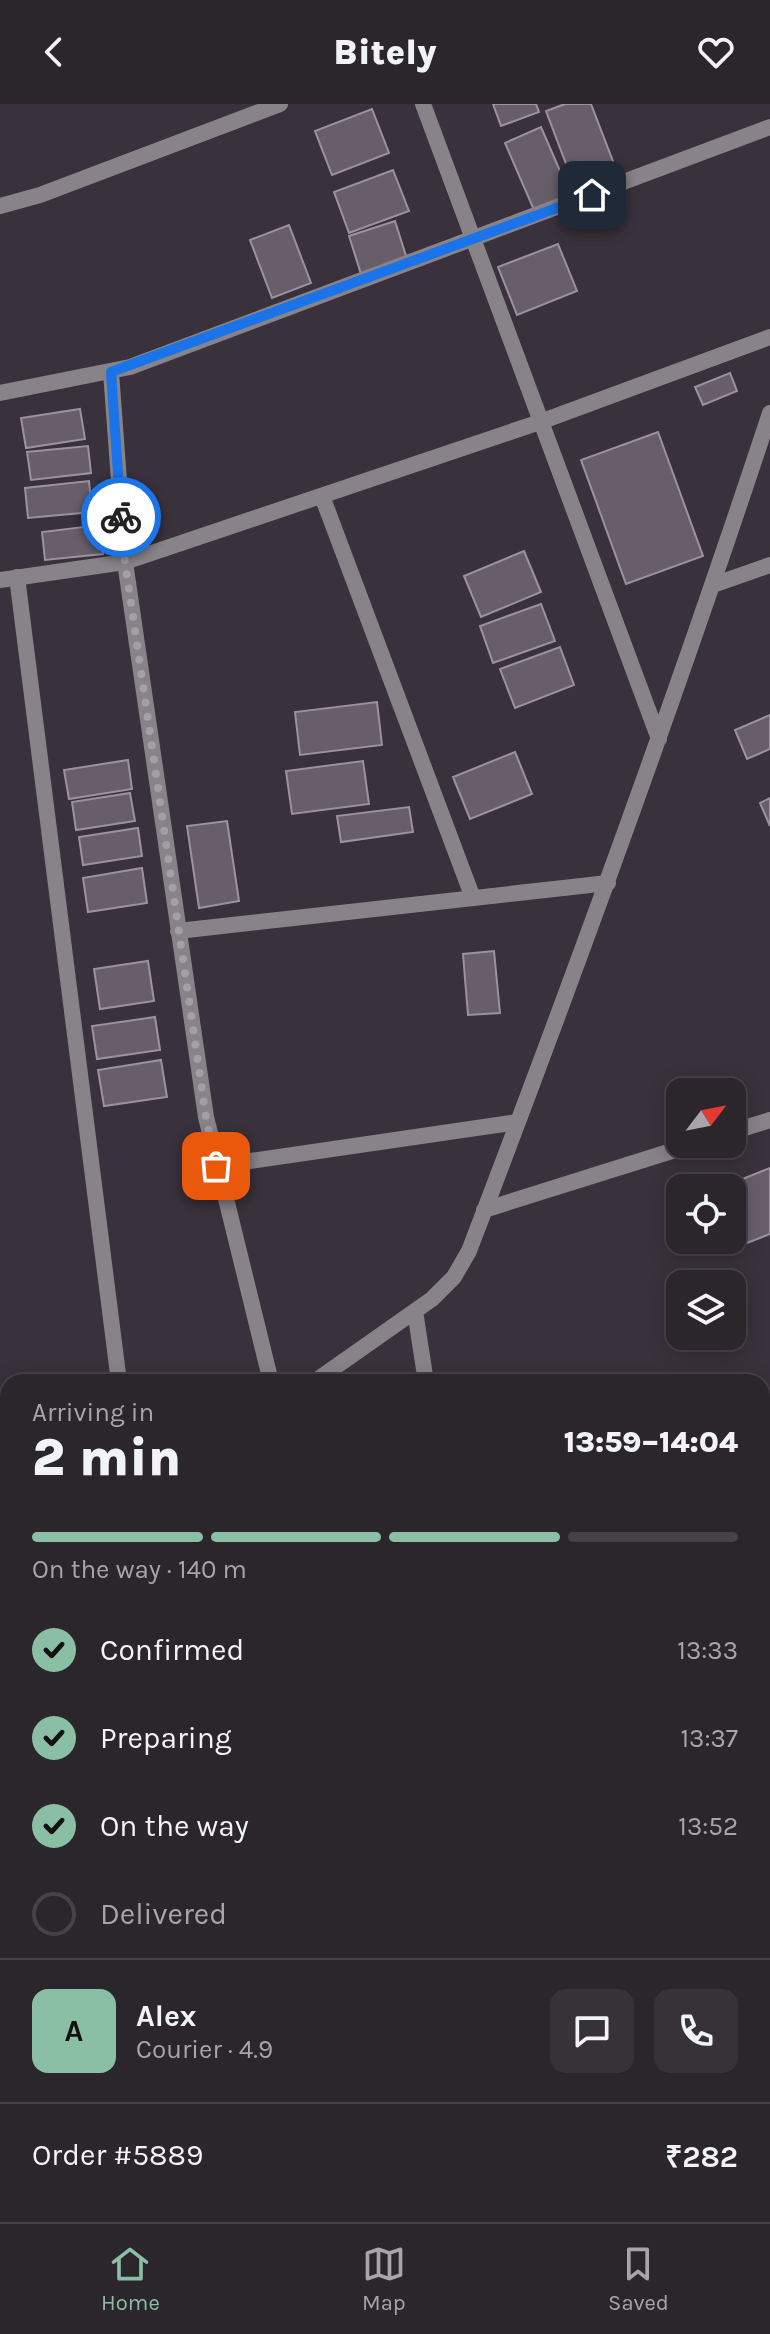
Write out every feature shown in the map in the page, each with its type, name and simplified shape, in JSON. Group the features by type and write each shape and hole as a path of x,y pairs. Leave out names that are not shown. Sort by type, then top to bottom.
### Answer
{"street":[{"path":"0,206 40,195 280,104"},
{"path":"423,104 659,739"},
{"path":"0,393 111,372 474,240 770,127"},
{"path":"118,1374 8,578 125,562 540,422 770,337"},
{"path":"111,372 125,562 206,1117 269,1374"},
{"path":"325,1374 432,1299 454,1277 469,1251 608,883 770,413"},
{"path":"322,496 473,898"},
{"path":"713,585 770,565"},
{"path":"178,931 608,883"},
{"path":"746,1128 770,1120"},
{"path":"216,1166 518,1122"},
{"path":"484,1210 666,1153"},
{"path":"415,1311 425,1374"}],"building":[{"path":"493,104 536,104 539,112 501,126"},
{"path":"565,104 591,104 619,177 577,193 546,111"},
{"path":"372,109 389,153 332,175 315,131"},
{"path":"541,127 570,194 534,210 505,143"},
{"path":"393,170 409,211 349,233 334,192"},
{"path":"395,221 407,259 361,274 349,236"},
{"path":"289,225 311,283 272,298 250,240"},
{"path":"558,244 577,291 517,315 498,267"},
{"path":"730,373 737,391 703,405 695,387"},
{"path":"80,409 85,439 26,448 21,418"},
{"path":"658,432 703,556 626,584 581,460"},
{"path":"88,446 91,473 31,480 27,452"},
{"path":"89,481 92,512 28,518 25,488"},
{"path":"100,525 103,554 45,560 42,532"},
{"path":"524,551 541,592 481,617 464,576"},
{"path":"541,604 555,641 493,663 480,626"},
{"path":"560,647 574,685 515,708 500,669"},
{"path":"377,702 382,745 300,755 295,712"},
{"path":"770,715 770,749 747,759 735,730"},
{"path":"515,752 532,794 470,819 453,777"},
{"path":"128,760 132,789 69,799 64,770"},
{"path":"363,761 369,804 292,814 286,771"},
{"path":"130,793 135,821 76,830 72,802"},
{"path":"770,798 770,826 760,803"},
{"path":"409,807 413,832 341,842 337,816"},
{"path":"227,821 239,901 199,908 187,826"},
{"path":"138,828 142,856 83,865 79,837"},
{"path":"142,868 147,903 88,912 83,878"},
{"path":"494,951 500,1013 468,1015 463,954"},
{"path":"148,961 154,1001 100,1009 94,969"},
{"path":"155,1017 160,1050 97,1059 92,1026"},
{"path":"161,1060 167,1097 104,1106 98,1070"},
{"path":"770,1168 770,1234 747,1243 746,1240 746,1178"}],"way so far":[{"path":"121,517 178,931 216,1166"}],"route":[{"path":"121,517 111,372 592,195"}]}
